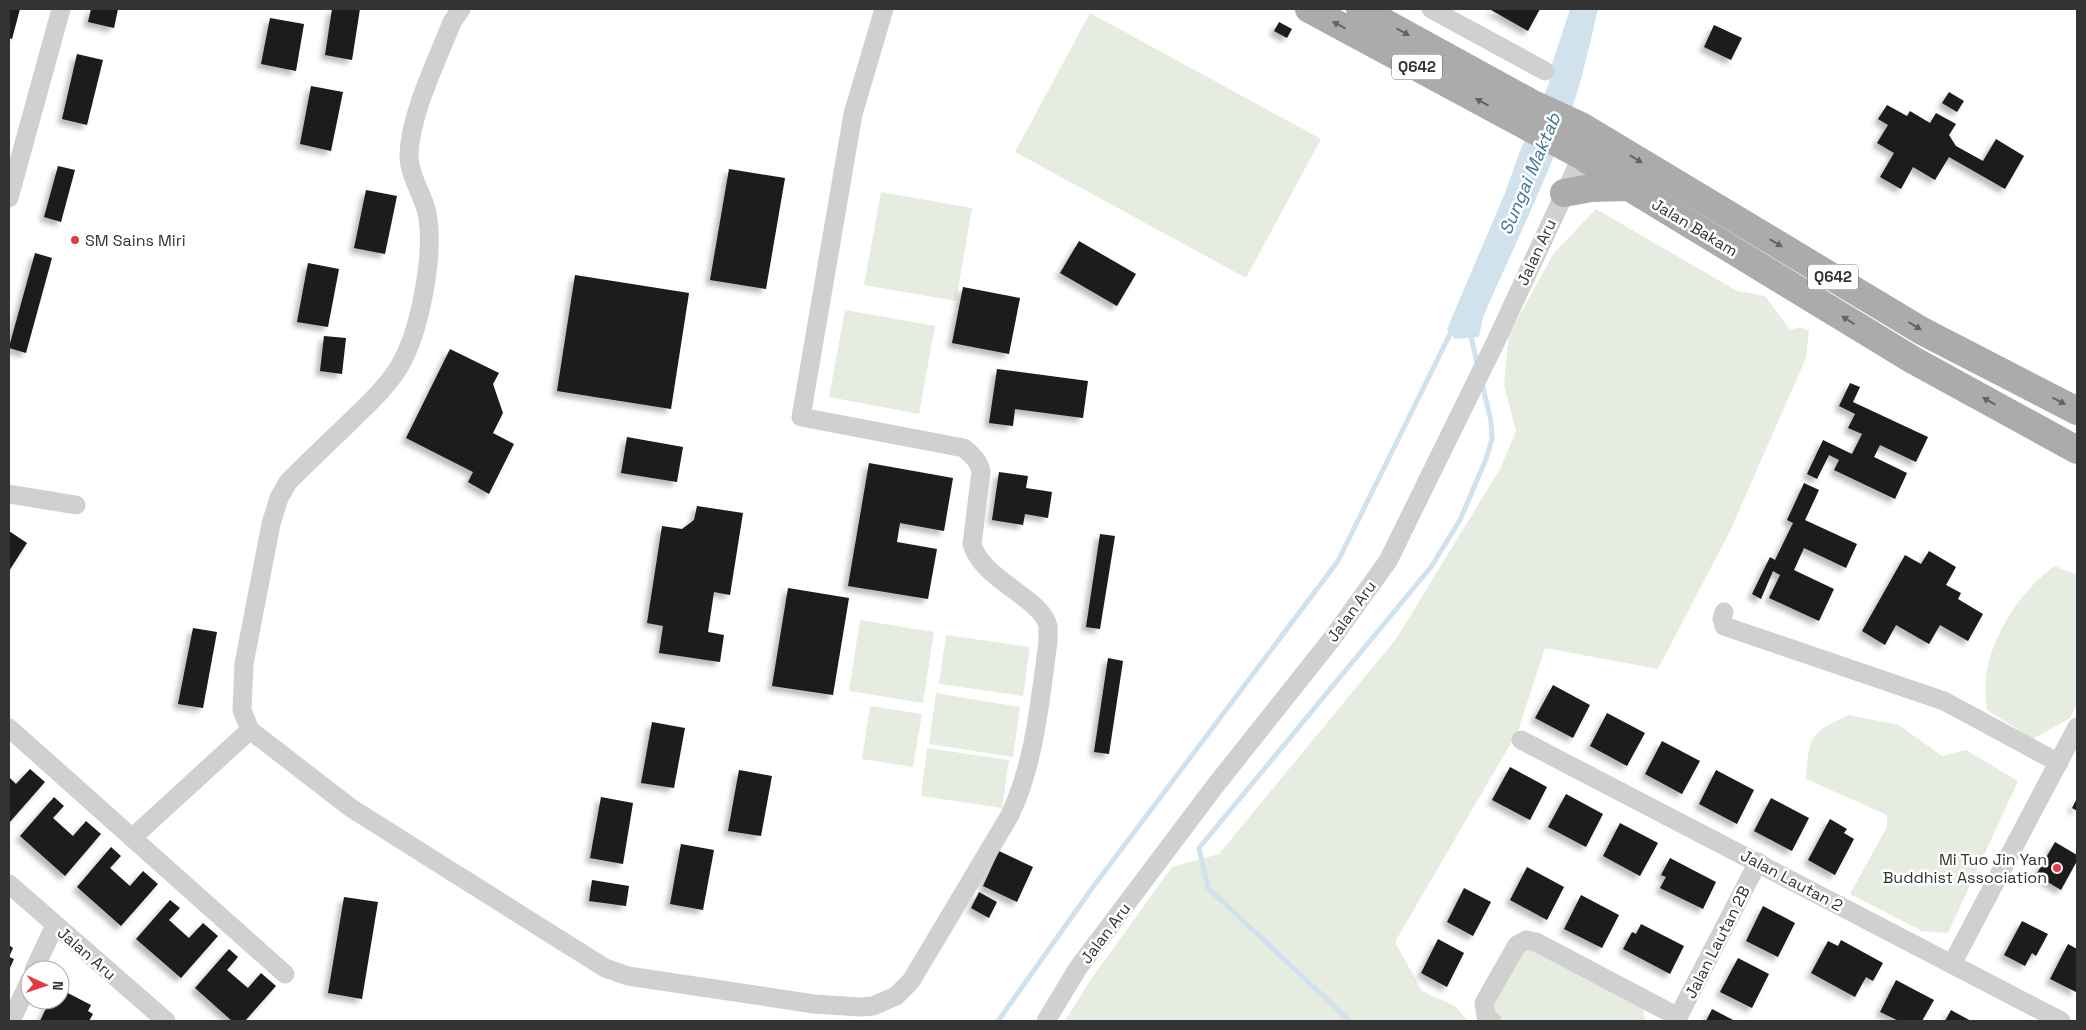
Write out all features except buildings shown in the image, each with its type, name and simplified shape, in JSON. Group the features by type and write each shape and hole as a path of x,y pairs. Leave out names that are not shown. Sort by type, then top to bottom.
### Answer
{"main road":[{"name":"Jalan Bakam","path":"1309,9 1529,115 1576,124 1922,331 2077,411"},
{"name":"Jalan Bakam","path":"1360,9 1529,115 1578,153 1629,187 1913,360 2077,450"},
{"path":"1564,193 1591,188 1629,187"}],"street":[{"path":"9,198 61,9"},
{"path":"461,9 452,22 411,135 409,157 412,172 426,211 429,230 429,260 411,342 399,367 384,388 288,482 279,498 271,524 244,664 242,710 250,730 351,808 605,968 628,976 814,1004 846,1007 873,1006 896,996 911,981 1010,816 1022,790 1029,763 1048,642 1048,625 1039,610 982,565 974,550 972,544 981,472 979,463 974,456 964,448 801,417 853,114 884,9"},
{"path":"1431,9 1545,71"},
{"name":"Jalan Aru","path":"1046,1021 1078,968 1215,786 1331,640 1388,561 1496,341 1564,193 1578,153"},
{"path":"9,494 76,505"},
{"path":"1724,612 1722,619 1724,626 1944,701 2059,762"},
{"path":"9,728 285,974"},
{"path":"1952,964 2077,728"},
{"path":"132,838 250,730"},
{"name":"Jalan Lautan 2","path":"1521,740 2061,1021"},
{"name":"Jalan Lautan 2B","path":"1677,1019 1758,862"},
{"name":"Jalan Aru","path":"9,884 166,1021"},
{"path":"39,960 55,925"},
{"path":"1492,1021 1486,1016 1484,1003 1517,945 1526,940 1536,942 1677,1019"},
{"path":"11,1021 20,1002"}],"shaded area":[{"path":"1090,13 1321,139 1246,278 1015,152"},
{"path":"881,192 972,208 956,301 864,285"},
{"path":"1596,209 1737,291 1765,296 1790,330 1800,327 1809,331 1806,358 1730,531 1658,669 1545,648 1518,731 1395,942 1422,991 1455,1006 1468,1021 1065,1021 1091,979 1172,867 1219,854 1396,639 1500,469 1516,431 1504,385 1509,334 1554,253"},
{"path":"845,310 935,326 919,414 829,397"},
{"path":"2055,566 2077,575 2077,704 2070,718 2033,739 1987,710 1986,679 1993,648 2009,616 2031,587"},
{"path":"860,620 934,632 923,703 849,691"},
{"path":"946,635 1030,647 1023,696 939,684"},
{"path":"936,693 1020,707 1013,757 929,744"},
{"path":"870,706 922,714 913,767 862,759"},
{"path":"1849,715 1899,725 1942,756 1966,750 2018,781 1948,933 1922,931 1850,894 1887,827 1887,815 1806,779 1811,744 1818,732"},
{"path":"927,748 1009,760 1002,808 921,796"},
{"path":"1537,948 1643,1007 1645,1021 1500,1021 1490,1005 1519,949"}],"water":[{"name":"Sungai Maktab","path":"1570,9 1598,9 1572,109 1541,188 1483,317 1479,337 1455,339 1447,329 1549,83 1553,61"}],"waterway":[{"path":"998,1021 1093,887 1338,561 1453,328"},
{"path":"1470,332 1478,367"},
{"path":"1350,1021 1208,888 1199,848 1431,567 1460,520 1486,459 1492,439 1491,421 1482,383"}],"place":[{"name":"SM Sains Miri","path":"75,240"},
{"name":"Mi Tuo Jin Yan Buddhist Association","path":"2057,868"}]}
